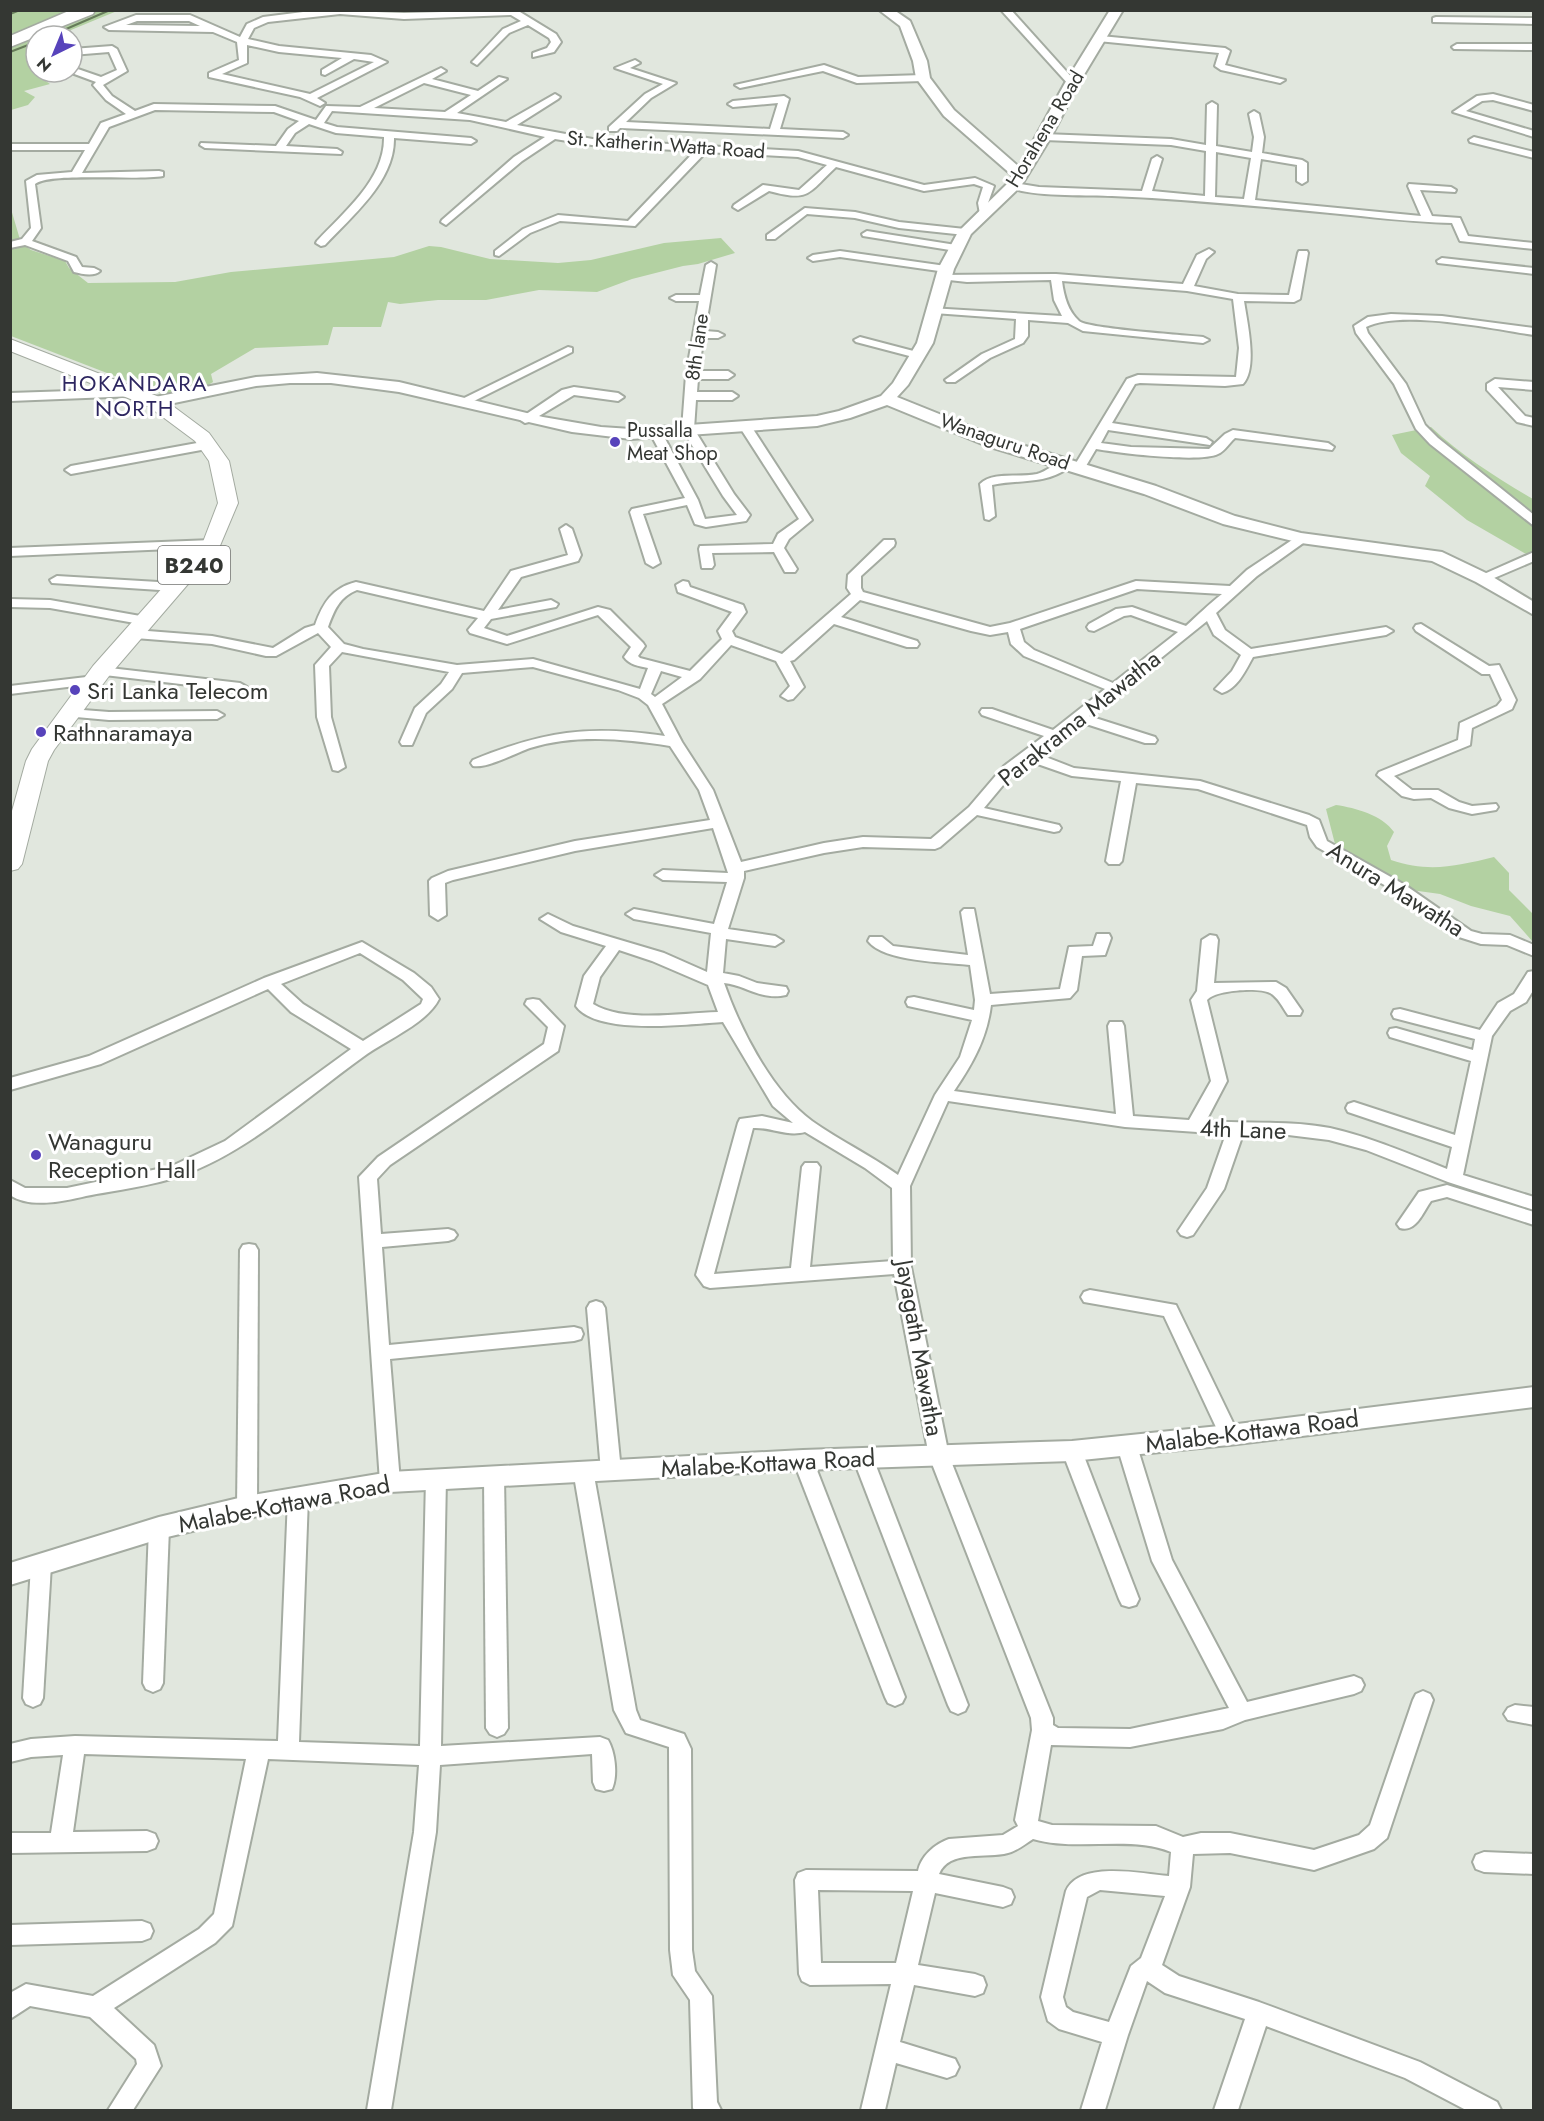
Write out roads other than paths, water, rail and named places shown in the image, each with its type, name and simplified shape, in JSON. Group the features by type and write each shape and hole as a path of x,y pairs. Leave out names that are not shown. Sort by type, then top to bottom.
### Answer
{"highway":[{"path":"10,36 73,10"},
{"path":"10,42 87,10"}],"main road":[{"name":"B240","path":"10,344 155,402 208,445 219,461 228,503 212,544 98,676 43,749 37,761 10,864"}],"street":[{"path":"885,10 906,24 920,61 923,78 949,112 1017,181 1039,190 1146,194 1401,219 1456,220 1464,238 1533,246"},
{"path":"1005,10 1072,83"},
{"name":"Horahena Road","path":"887,399 900,385 925,344 945,273 964,232 1017,181 1044,137 1072,83 1117,10"},
{"path":"279,149 285,136 296,125 314,121 329,108 303,95 212,75 244,61 242,41 250,26 266,19 330,12 404,16 516,11 527,22 553,36 556,42 551,50 536,56"},
{"path":"212,29 116,29 109,27 136,18 190,18 242,41 279,50 382,62 310,99"},
{"path":"1436,20 1533,21"},
{"path":"477,62 506,31 527,22"},
{"path":"1101,39 1225,51 1220,66 1280,80"},
{"path":"1457,47 1533,47"},
{"path":"84,51 112,50 122,71 98,85 109,98 133,114"},
{"path":"325,72 351,57"},
{"path":"598,143 648,96 671,83 620,68 635,63"},
{"path":"740,85 824,68 857,80 923,78"},
{"path":"363,109 441,71"},
{"path":"84,74 102,81"},
{"path":"448,115 502,79"},
{"path":"423,80 479,94"},
{"path":"510,125 555,97"},
{"path":"1533,108 1493,97 1480,98 1458,112 1533,134"},
{"path":"733,104 784,99 774,132"},
{"path":"1210,200 1212,105"},
{"path":"70,176 75,175 105,125 154,107 275,109 336,130 471,141"},
{"name":"St. Katherin Watta Road","path":"329,108 448,115 598,143 807,155 833,165 866,170 924,188 975,181 989,186 983,203 985,214"},
{"path":"1248,203 1259,137 1254,114"},
{"path":"618,124 843,135"},
{"path":"782,153 786,132"},
{"path":"321,243 356,205 378,174 388,157 389,135"},
{"path":"446,222 518,159 553,136"},
{"path":"1044,137 1171,142 1302,163 1302,181"},
{"path":"1474,140 1533,155"},
{"path":"205,145 337,152"},
{"path":"10,147 92,147"},
{"path":"499,253 523,233 533,228 545,227 558,218 632,224 702,150"},
{"path":"1146,194 1156,159"},
{"path":"738,207 766,187 793,194 802,193 833,165"},
{"path":"26,242 36,228 30,183 37,178 159,174"},
{"path":"1428,219 1413,186 1451,190"},
{"path":"771,237 805,211 855,215 899,225 964,232"},
{"path":"867,234 956,248"},
{"path":"10,245 26,242 72,259 78,270 94,271"},
{"path":"1187,288 1201,257 1209,252"},
{"path":"813,258 840,254 967,279 1056,277 1187,288 1238,297 1294,299 1303,253"},
{"path":"1442,261 1533,271"},
{"name":"8th lane","path":"688,429 692,375 711,265"},
{"path":"1056,277 1059,304 1083,328 1203,340"},
{"path":"989,516 986,484 991,481 1042,478 1072,466 1093,445 1131,382 1138,379 1239,381 1242,378 1245,348 1238,297"},
{"path":"676,298 704,298"},
{"path":"934,310 1073,320"},
{"path":"1533,332 1413,315 1370,320 1360,326 1362,333 1400,384 1420,426 1434,441 1533,522"},
{"path":"951,380 986,357 1019,341 1022,336 1022,317"},
{"path":"700,334 718,334"},
{"path":"860,340 917,355"},
{"path":"462,402 568,350"},
{"path":"692,375 728,375"},
{"path":"155,402 264,380 311,377 399,387 525,419 604,432 656,433 817,421 844,415 887,399"},
{"path":"1533,386 1495,383 1491,387 1521,419 1533,422"},
{"path":"525,419 566,393 574,391 618,397"},
{"path":"10,397 132,393"},
{"path":"690,396 732,396"},
{"name":"Wanaguru Road","path":"887,399 993,442 1150,490 1229,520 1300,538 1426,553 1482,578 1533,610"},
{"path":"745,426 806,520 783,537 778,548"},
{"path":"1104,426 1206,442"},
{"path":"656,433 692,500 700,521 706,523 741,518 744,515 729,496 688,429"},
{"path":"1093,445 1131,451 1209,453 1221,449 1229,436 1233,434 1328,447"},
{"path":"70,470 208,445"},
{"path":"653,563 636,512 692,500"},
{"path":"566,529 575,555 573,558 516,574 475,630 507,640 598,611 605,613 638,646 631,657 635,661 654,673 695,676"},
{"name":"Parakrama Mawatha","path":"663,875 736,873 824,848 863,842 935,844 974,810 1009,769 1188,631 1230,590 1300,538"},
{"path":"889,543 855,575 854,588 858,595 990,631 1013,627 1136,585 1230,590"},
{"path":"10,552 212,544"},
{"path":"707,565 705,549 778,548"},
{"path":"778,548 790,569"},
{"path":"1482,578 1533,556"},
{"path":"57,580 175,587"},
{"path":"683,585 683,589 738,608 739,612 725,631 729,640 781,658 789,657 858,595"},
{"path":"321,628 334,598 344,589 356,586 487,616 551,604"},
{"path":"10,603 50,604 140,627 266,652 276,652 310,631 321,628"},
{"path":"1209,610 1219,632 1248,654 1386,631"},
{"path":"1094,627 1120,612 1132,611 1188,631"},
{"path":"830,618 912,644"},
{"path":"1013,627 1018,644 1029,653 1114,688"},
{"path":"1421,627 1490,669 1509,700 1508,706 1473,720 1465,726 1465,742 1384,775 1414,795 1433,793 1454,805 1472,810 1491,807"},
{"path":"321,628 339,647 457,669 533,663 622,687 650,699 706,790 736,873 720,932 715,980 728,1017 779,1102 806,1125 871,1164 901,1186 943,1095 968,1058 981,1017 983,1000 969,912"},
{"path":"650,699 678,689 695,676 729,640"},
{"path":"338,767 324,717 322,665 339,647"},
{"path":"1222,689 1238,673 1248,654"},
{"path":"781,658 797,687 788,696"},
{"path":"407,742 420,711 447,686 457,669"},
{"path":"650,699 654,673"},
{"path":"10,690 98,676 240,687"},
{"path":"987,712 1055,735"},
{"path":"70,713 109,716 218,716"},
{"path":"1079,717 1150,740"},
{"path":"478,763 518,747 550,739 592,735 675,742"},
{"name":"Anura Mawatha","path":"1026,755 1072,772 1200,785 1304,818 1314,823 1317,837 1322,844 1400,888 1465,934 1481,939 1510,940 1533,951"},
{"path":"1114,861 1129,779"},
{"path":"974,810 1054,828"},
{"path":"438,915 437,881 448,876 575,846 718,823"},
{"path":"634,914 775,941"},
{"path":"548,919 567,929 658,957 715,980 727,977 738,979 752,988 780,991"},
{"path":"983,1000 1064,994 1069,990 1076,951 1099,951 1103,938"},
{"path":"876,940 890,950 977,962"},
{"path":"1194,1127 1219,1081 1199,1000 1204,992 1210,940"},
{"path":"616,944 592,976 584,1006 600,1016 630,1020 728,1017"},
{"path":"10,1084 95,1060 270,982 362,947 375,958 424,988 431,999 427,1007 363,1048 231,1145 176,1171 67,1194 38,1196 21,1194 10,1186"},
{"path":"1454,1178 1484,1036 1504,1007 1520,998 1533,976"},
{"path":"270,982 297,1008 363,1048"},
{"path":"1204,992 1217,987 1270,986 1280,992 1294,1011"},
{"path":"914,1002 981,1017"},
{"path":"390,1482 368,1177 384,1161 552,1047 556,1026 533,1004"},
{"path":"1400,1014 1484,1036"},
{"path":"1116,1026 1125,1121"},
{"path":"1396,1033 1480,1058"},
{"name":"4th Lane","path":"943,1095 1125,1121 1236,1130 1272,1127 1329,1134 1372,1146 1454,1178 1533,1204"},
{"path":"1354,1108 1460,1143"},
{"path":"806,1125 799,1130 765,1122 746,1123 705,1275 710,1281 902,1267"},
{"path":"1187,1231 1215,1189 1236,1130"},
{"path":"800,1273 811,1167"},
{"name":"Jayagath Mawatha","path":"901,1186 902,1267 939,1456 1042,1718 1043,1730"},
{"path":"1406,1224 1425,1196 1447,1191 1533,1219"},
{"path":"372,1242 448,1235"},
{"path":"247,1507 249,1250"},
{"path":"1090,1297 1170,1310 1229,1435"},
{"path":"596,1308 611,1471"},
{"path":"380,1353 574,1334"},
{"name":"Malabe-Kottawa Road","path":"10,1574 159,1528 247,1507 390,1482 803,1460 1072,1451 1229,1435 1533,1397"},
{"path":"1127,1446 1162,1560 1242,1712"},
{"path":"1072,1451 1129,1599"},
{"path":"863,1458 958,1705"},
{"path":"803,1460 895,1697"},
{"path":"583,1470 625,1710 633,1727 677,1740 681,1749 681,1950 684,1975 701,1996 705,2108 709,2110"},
{"path":"494,1476 498,1728"},
{"path":"379,2110 425,1832 430,1756 436,1479"},
{"path":"288,1749 298,1498"},
{"path":"153,1683 159,1528"},
{"path":"33,1698 41,1565"},
{"path":"1354,1685 1242,1712 1223,1720 1130,1738 1055,1737 1043,1730 1026,1820 1031,1829 1052,1835 1156,1836 1183,1847 1201,1843 1230,1843 1314,1860 1366,1842 1379,1831 1423,1700"},
{"path":"10,1754 31,1748 75,1745 288,1749 430,1756 594,1744 600,1746 603,1751 604,1782"},
{"path":"60,1843 75,1745"},
{"path":"96,2007 207,1936 224,1919 259,1750"},
{"path":"873,2110 930,1864 949,1849 1007,1844 1031,1829"},
{"path":"10,1843 147,1841"},
{"path":"1093,2110 1116,2035 1139,1972 1150,1965 1179,1887 1183,1847"},
{"path":"1484,1862 1533,1864"},
{"path":"975,1985 905,1973 810,1974 806,1880 926,1881 1003,1897"},
{"path":"1116,2035 1067,2021 1056,2013 1052,1997 1077,1891 1098,1880 1179,1887"},
{"path":"10,1935 142,1931"},
{"path":"1150,1965 1154,1973 1173,1985 1259,2013 1413,2070 1489,2110"},
{"path":"10,2008 26,1995 96,2007 146,2053 149,2066 120,2110"},
{"path":"1226,2110 1259,2013"},
{"path":"887,2049 947,2067"}],"waterway":[{"path":"10,14 20,10"},
{"path":"78,24 110,10"},
{"path":"10,52 24,47"}],"place":[{"name":"Pussalla Meat Shop","path":"615,442"},
{"name":"Sri Lanka Telecom","path":"75,690"},
{"name":"Rathnaramaya","path":"41,732"},
{"name":"Wanaguru Reception Hall","path":"36,1155"}],"district":[{"name":"HOKANDARA NORTH","path":"135,396"}]}
